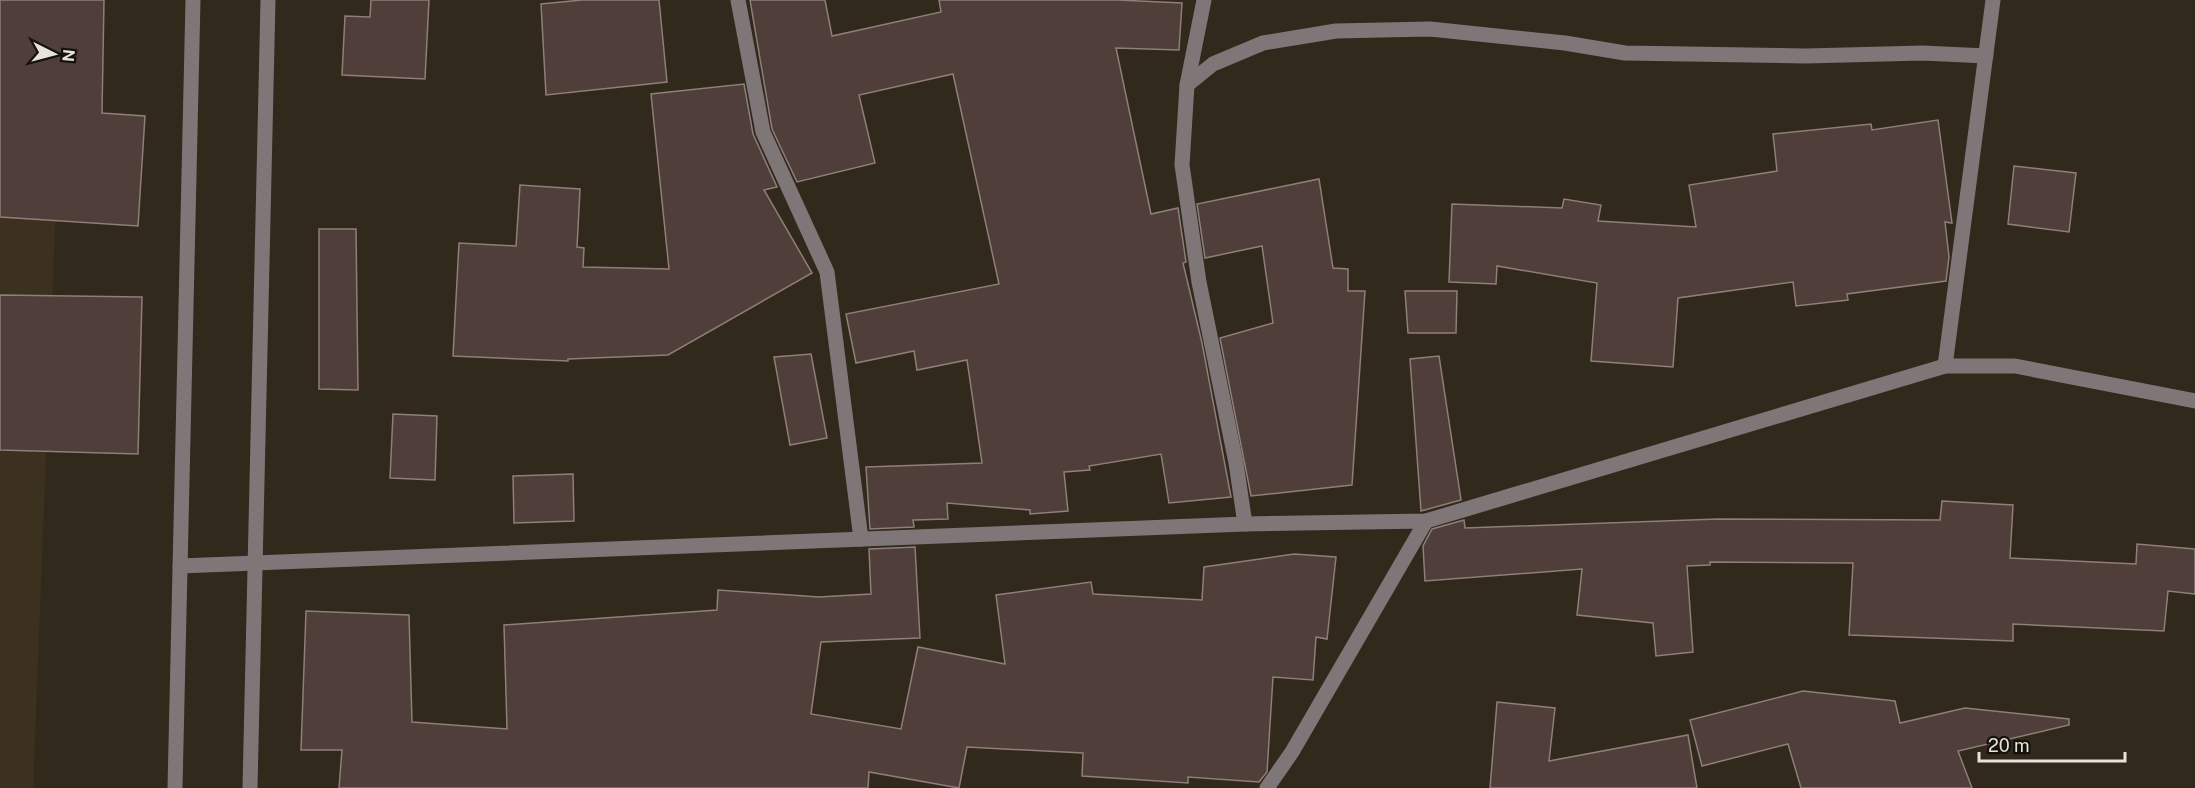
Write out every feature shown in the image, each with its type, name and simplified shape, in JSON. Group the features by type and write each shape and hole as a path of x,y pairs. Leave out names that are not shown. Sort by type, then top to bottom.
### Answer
{"street":[{"path":"175,788 194,0"},
{"path":"250,788 268,0"},
{"path":"738,0 763,132 827,272 861,539"},
{"path":"1204,0 1187,85 1182,165 1199,282 1234,452 1245,524"},
{"path":"1945,366 1993,0"},
{"path":"1187,85 1213,64 1263,43 1348,31 1430,29 1564,43 1625,53 1986,56"},
{"path":"180,566 1245,524 1426,521 1945,366 2015,366 2195,401"},
{"path":"1267,788 1292,752 1426,521"}],"shaded area":[{"path":"0,0 64,0 33,788 0,788"}],"building":[{"path":"0,0 104,0 102,113 145,116 138,226 0,217"},
{"path":"371,0 429,0 425,79 342,75 345,16 370,17"},
{"path":"582,0 659,0 667,82 546,95 541,4"},
{"path":"750,0 825,0 832,36 941,12 939,0 1118,0 1182,3 1179,50 1116,48 1151,214 1178,208 1186,262 1183,263 1202,343 1231,497 1169,503 1161,454 1089,466 1090,470 1064,472 1068,511 1030,514 1030,510 947,503 948,519 913,520 914,527 870,529 866,467 982,463 967,360 917,370 914,351 856,363 846,314 999,284 953,74 859,95 875,163 797,182 772,129"},
{"path":"744,84 753,134 777,187 764,190 812,273 668,355 568,359 568,361 453,356 459,243 516,246 520,185 580,189 577,247 584,248 583,267 669,269 651,94"},
{"path":"1938,120 1952,223 1945,222 1949,257 1946,281 1847,294 1848,300 1796,306 1793,282 1678,298 1673,367 1591,361 1597,283 1497,266 1496,284 1449,282 1452,204 1562,208 1564,199 1601,205 1598,221 1696,227 1689,185 1777,171 1773,134 1871,124 1872,130"},
{"path":"2014,166 2076,173 2069,232 2008,224"},
{"path":"1319,179 1333,268 1348,269 1348,291 1365,291 1352,485 1251,496 1220,338 1273,323 1262,246 1205,258 1197,204"},
{"path":"319,229 356,229 358,390 319,389"},
{"path":"1405,291 1457,291 1456,333 1408,333"},
{"path":"0,295 142,297 138,454 0,450"},
{"path":"811,354 827,438 790,445 774,357"},
{"path":"1439,356 1461,500 1421,511 1410,359"},
{"path":"393,414 437,416 435,480 390,478"},
{"path":"573,474 574,521 514,523 513,476"},
{"path":"1942,501 2013,505 2010,558 2136,564 2137,544 2195,549 2195,594 2168,591 2164,631 2013,624 2013,641 1849,635 1853,563 1710,562 1710,565 1687,566 1693,652 1656,656 1653,623 1577,615 1582,569 1425,581 1423,546 1432,529 1464,520 1465,528 1718,519 1940,520"},
{"path":"915,547 920,638 821,642 811,714 901,729 918,647 1005,664 996,595 1091,582 1093,594 1202,600 1204,567 1294,554 1336,557 1327,639 1316,637 1313,680 1273,677 1267,772 1259,782 1188,777 1188,783 1082,776 1083,753 967,747 959,788 869,772 868,788 339,788 342,750 301,750 306,611 409,615 412,722 507,729 504,625 717,610 718,590 819,597 871,594 869,549"},
{"path":"1803,691 1895,701 1900,723 1965,708 2069,719 2069,725 1958,751 1972,788 1801,788 1788,744 1702,766 1690,720"},
{"path":"1497,702 1555,708 1549,761 1688,735 1697,788 1490,788"}]}
